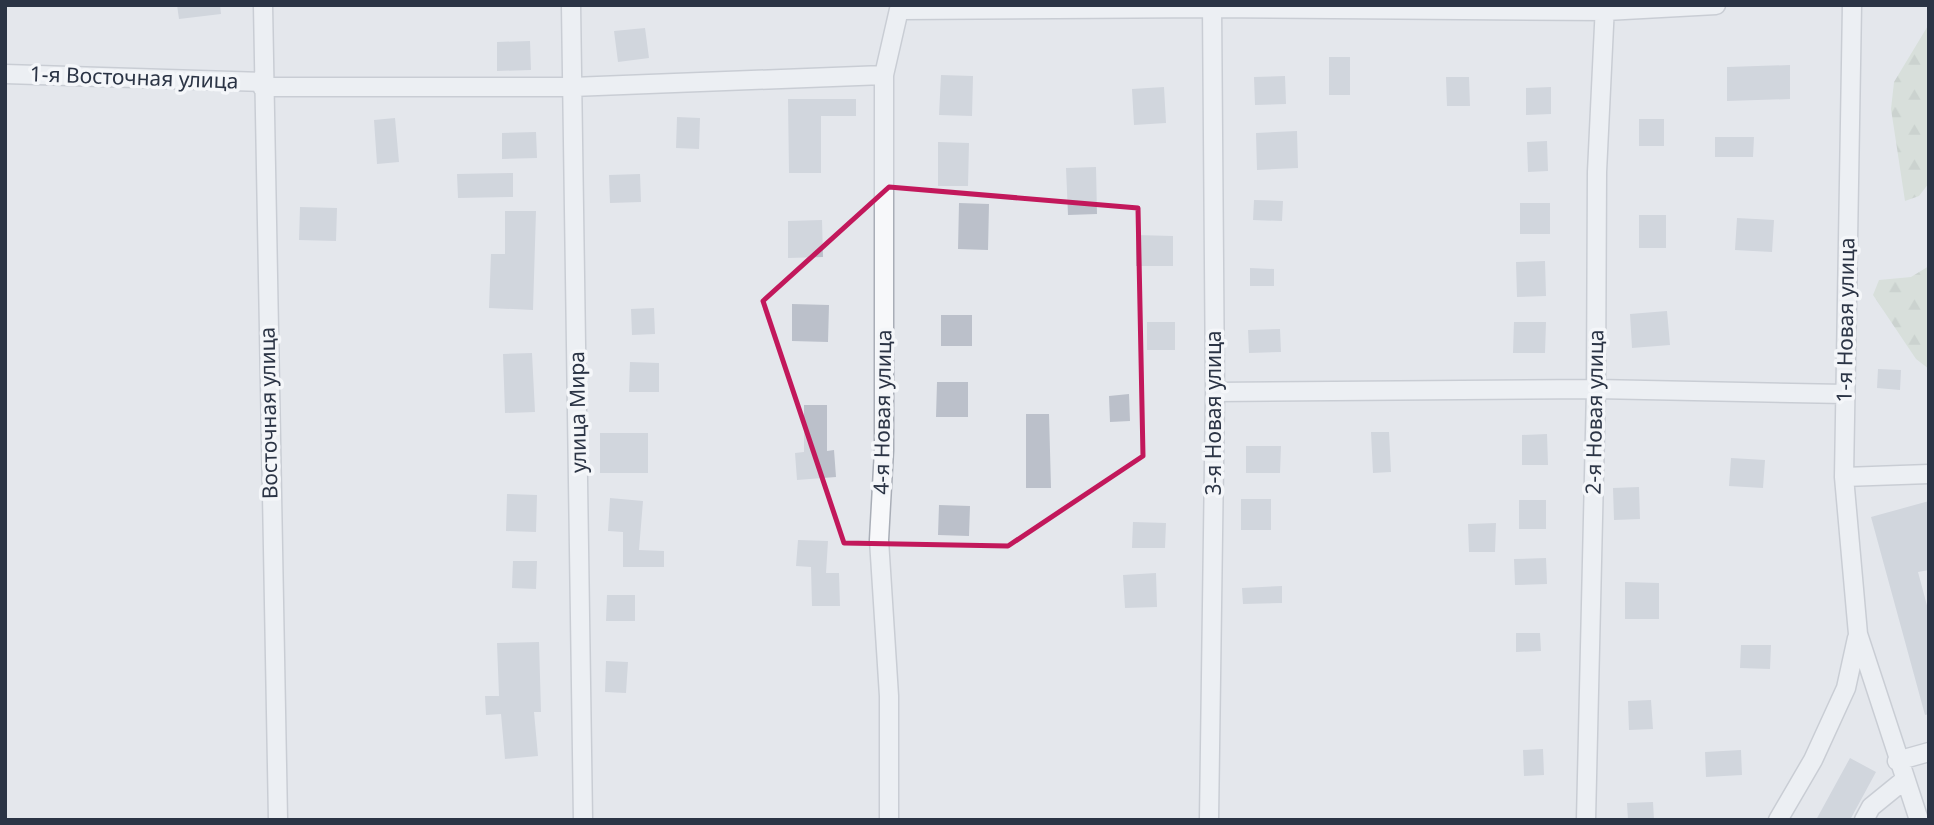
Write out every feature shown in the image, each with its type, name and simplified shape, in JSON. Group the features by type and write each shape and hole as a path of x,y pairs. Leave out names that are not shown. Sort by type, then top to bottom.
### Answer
{"street":[{"name":"Восточная улица","path":"263,5 262,84 278,820"},
{"name":"улица Мира","path":"571,5 583,820"},
{"path":"900,8 1606,8 1716,5"},
{"name":"1-я Новая улица","path":"1852,5 1844,477 1857,635"},
{"name":"3-я Новая улица","path":"1209,820 1215,392 1212,7"},
{"name":"4-я Новая улица","path":"889,820 889,696 880,540 884,437 884,75 900,8"},
{"name":"2-я Новая улица","path":"1586,820 1596,389 1597,172 1606,8"},
{"name":"1-я Восточная улица","path":"5,74 262,84 572,87 884,75"},
{"path":"1215,392 1596,389 1844,394"},
{"path":"1844,477 1929,474"},
{"path":"1857,635 1903,781 1919,820"},
{"path":"1777,820 1813,760 1846,688 1857,635"},
{"path":"1897,761 1929,752"},
{"path":"1864,820 1871,807 1903,781"}],"highlighted area":[{"path":"889,187 1138,208 1143,456 1008,546 844,543 763,301"}],"green space":[{"path":"1929,24 1929,183 1919,196 1905,201 1891,109 1894,82"},
{"path":"1929,266 1929,369 1916,359 1873,295 1879,280 1911,277"}],"building":[{"path":"177,5 220,5 221,14 179,19"},
{"path":"645,28 649,58 618,62 614,31"},
{"path":"530,41 531,70 497,71 497,42"},
{"path":"1329,57 1350,57 1350,95 1329,95"},
{"path":"1790,65 1790,99 1727,101 1727,67"},
{"path":"941,75 973,76 972,116 939,115"},
{"path":"1285,76 1286,104 1255,105 1254,77"},
{"path":"1446,77 1469,77 1470,106 1447,106"},
{"path":"1164,87 1166,123 1134,125 1132,89"},
{"path":"1551,87 1551,114 1526,115 1526,88"},
{"path":"788,99 856,99 856,116 821,116 821,173 789,173"},
{"path":"677,117 700,118 699,149 676,148"},
{"path":"395,118 399,162 377,164 374,120"},
{"path":"1639,119 1664,119 1664,146 1639,146"},
{"path":"1297,131 1298,168 1257,170 1256,133"},
{"path":"536,132 537,158 502,159 502,133"},
{"path":"1715,137 1754,137 1753,157 1715,157"},
{"path":"1547,141 1548,171 1528,172 1527,142"},
{"path":"938,142 969,143 968,186 938,186"},
{"path":"1096,167 1097,214 1068,215 1066,168"},
{"path":"513,173 513,197 458,198 457,174"},
{"path":"640,174 641,202 610,203 609,175"},
{"path":"1254,200 1283,201 1282,221 1253,220"},
{"path":"959,203 989,204 988,250 958,249"},
{"path":"1520,203 1550,203 1550,234 1520,234"},
{"path":"300,207 337,208 336,241 299,240"},
{"path":"505,211 536,211 533,310 489,308 491,254 505,254"},
{"path":"1639,215 1666,215 1666,248 1639,248"},
{"path":"1737,218 1774,220 1772,252 1735,250"},
{"path":"822,220 823,257 788,258 788,221"},
{"path":"1136,235 1173,236 1173,266 1136,266"},
{"path":"1545,261 1546,296 1517,297 1516,262"},
{"path":"1250,268 1274,269 1274,286 1250,286"},
{"path":"792,304 829,305 828,342 792,341"},
{"path":"654,308 655,334 632,335 631,309"},
{"path":"1667,311 1670,345 1632,348 1630,314"},
{"path":"941,315 972,315 972,346 941,346"},
{"path":"1147,322 1175,322 1175,350 1147,350"},
{"path":"1514,322 1546,322 1545,353 1513,353"},
{"path":"1280,329 1281,352 1249,353 1248,330"},
{"path":"532,353 535,412 505,413 503,354"},
{"path":"630,362 659,363 659,392 629,392"},
{"path":"1878,369 1901,370 1900,390 1877,388"},
{"path":"937,382 968,382 968,417 936,417"},
{"path":"1129,394 1130,421 1110,422 1109,396"},
{"path":"804,405 827,405 827,451 834,450 836,477 797,480 795,453 804,452"},
{"path":"1026,414 1049,414 1051,488 1026,488"},
{"path":"1371,432 1389,432 1391,472 1373,473"},
{"path":"600,433 648,433 648,473 600,473"},
{"path":"1547,434 1548,465 1522,465 1522,435"},
{"path":"1246,446 1281,446 1280,473 1246,473"},
{"path":"1731,458 1765,460 1763,488 1729,486"},
{"path":"1639,487 1640,519 1614,520 1613,488"},
{"path":"507,494 537,495 536,532 506,531"},
{"path":"610,498 643,501 639,550 664,551 664,567 623,567 623,532 608,531"},
{"path":"1241,499 1271,499 1271,530 1241,530"},
{"path":"1519,500 1546,500 1546,529 1519,529"},
{"path":"1929,501 1929,570 1918,572 1929,613 1929,714 1925,715 1871,517"},
{"path":"939,505 970,506 969,536 938,535"},
{"path":"1133,522 1166,523 1165,548 1132,548"},
{"path":"1496,523 1495,552 1469,552 1468,524"},
{"path":"798,540 828,541 826,573 839,573 840,606 812,606 811,567 796,566"},
{"path":"1546,558 1547,584 1515,585 1514,559"},
{"path":"513,561 537,561 536,589 512,588"},
{"path":"1156,573 1157,607 1125,608 1123,575"},
{"path":"1625,582 1659,583 1659,619 1625,619"},
{"path":"1282,586 1282,603 1243,604 1242,588"},
{"path":"607,595 635,595 635,621 606,621"},
{"path":"1516,633 1540,633 1541,651 1516,652"},
{"path":"539,642 541,712 534,712 538,756 505,759 501,714 486,715 485,696 499,696 497,643"},
{"path":"1741,645 1771,645 1770,669 1740,668"},
{"path":"606,661 628,662 626,693 605,692"},
{"path":"1651,700 1653,729 1629,730 1628,701"},
{"path":"1543,749 1544,775 1524,776 1523,750"},
{"path":"1741,750 1742,775 1706,777 1705,752"},
{"path":"1850,758 1876,772 1850,820 1816,820"},
{"path":"1653,802 1654,820 1628,820 1627,803"}]}
